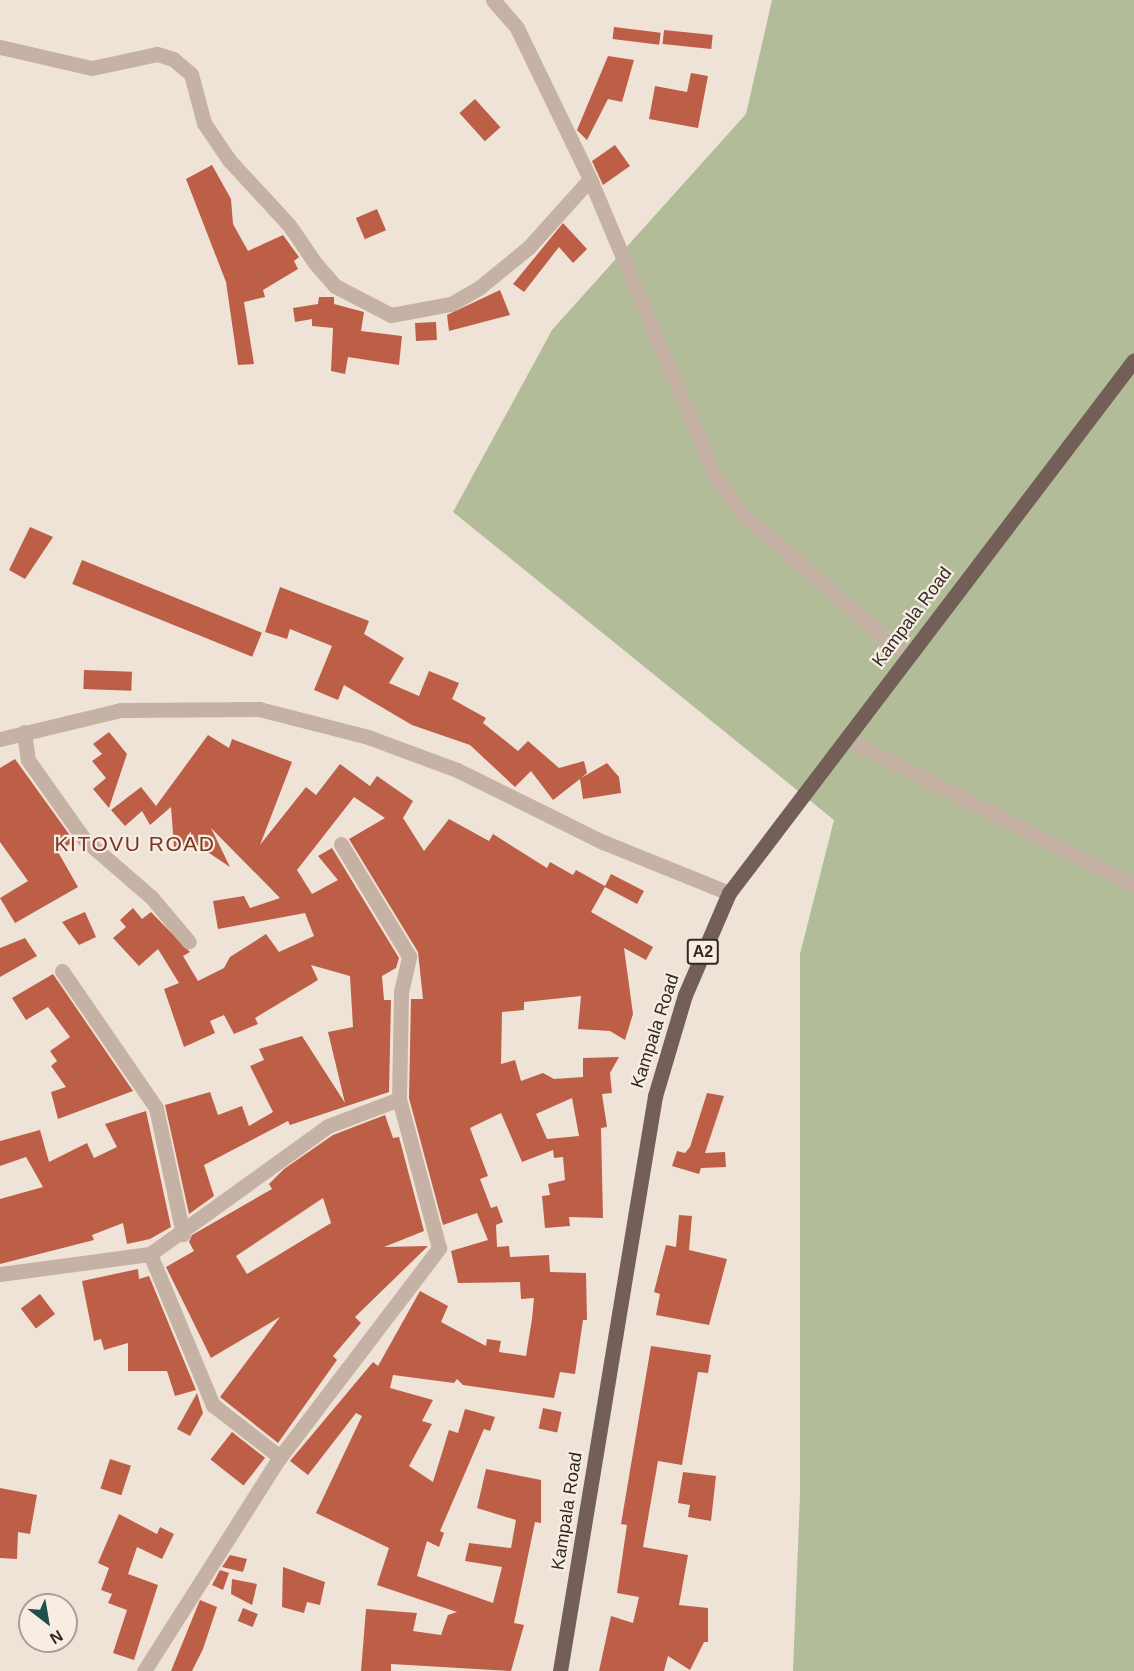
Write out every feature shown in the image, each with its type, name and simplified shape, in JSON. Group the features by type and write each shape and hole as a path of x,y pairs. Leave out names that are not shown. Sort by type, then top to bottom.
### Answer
{"main road":[{"name":"Kampala Road","path":"560,1671 655,1096 685,995 729,893 906,656 1134,360"}],"street":[{"path":"493,0 517,28 590,179 715,476 743,514 906,656"},
{"path":"0,47 92,68 157,54 173,59 191,74 204,123 229,160 289,225 315,263 335,286 391,315 451,304 480,287 529,247 590,179"},
{"path":"0,739 121,710 259,709 368,737 457,770 603,842 729,893"},
{"path":"24,732 28,760 84,839 152,898 189,942"},
{"path":"846,739 1134,885"},
{"path":"144,1671 280,1457 439,1248 399,1099 401,992 409,956 341,844"},
{"path":"62,971 156,1108 183,1234"},
{"path":"0,1274 150,1254 183,1234 328,1126 399,1099"},
{"path":"150,1254 213,1405 280,1457"}],"green space":[{"path":"772,0 1134,0 1134,1671 793,1671 800,1496 800,954 834,820 453,512 552,330 746,114"}],"building":[{"path":"614,27 661,33 659,45 613,39"},
{"path":"664,30 713,35 711,49 663,44"},
{"path":"608,56 634,60 622,102 608,99 587,140 577,130"},
{"path":"691,73 708,76 698,128 649,119 655,86 687,92"},
{"path":"475,99 500,127 485,141 459,113"},
{"path":"615,145 630,166 603,185 592,161"},
{"path":"212,165 231,199 233,224 248,251 283,235 299,257 294,261 298,269 263,290 265,297 244,302 254,364 238,365 226,282 186,179"},
{"path":"377,209 386,230 365,239 356,218"},
{"path":"563,223 587,249 573,263 559,247 524,292 513,284"},
{"path":"500,290 510,315 449,331 447,315"},
{"path":"319,297 334,297 334,304 364,312 361,331 402,336 399,365 348,357 345,374 331,371 333,328 312,326 312,319 295,322 293,308 318,304"},
{"path":"436,322 437,340 416,341 415,323"},
{"path":"30,527 53,537 25,579 9,570"},
{"path":"82,560 262,633 252,657 72,584"},
{"path":"280,587 369,621 364,634 404,658 389,683 419,696 429,671 459,683 452,699 486,718 483,723 518,751 528,741 559,768 584,761 587,773 581,778 607,763 619,777 621,793 583,799 580,779 553,800 531,771 515,787 470,745 412,725 344,685 338,700 314,690 332,646 290,629 287,639 265,632"},
{"path":"84,670 132,672 131,691 83,689"},
{"path":"109,732 127,754 109,808 93,789 106,778 92,761 102,754 93,744"},
{"path":"208,735 229,748 232,739 292,762 260,845 306,787 316,795 340,764 370,786 377,776 413,801 403,818 424,851 449,819 489,841 493,834 547,868 550,862 573,875 576,870 605,886 611,874 644,891 637,904 605,887 591,912 653,947 646,960 624,948 633,1014 625,1040 610,1031 578,1029 581,996 524,1002 524,1010 502,1012 501,1064 515,1060 521,1081 543,1073 554,1079 583,1077 583,1058 619,1057 610,1073 612,1093 602,1094 607,1127 601,1128 603,1218 569,1217 570,1226 545,1228 542,1196 550,1195 548,1184 565,1180 563,1157 554,1158 553,1150 522,1162 501,1113 470,1128 488,1176 480,1179 491,1208 497,1206 503,1222 496,1225 497,1247 509,1246 510,1257 549,1255 550,1272 586,1273 587,1320 583,1320 575,1374 560,1372 554,1398 463,1385 457,1379 454,1383 393,1375 390,1388 433,1400 422,1421 432,1424 409,1466 433,1482 449,1430 458,1433 465,1409 495,1417 490,1431 484,1429 440,1531 444,1533 439,1547 427,1541 417,1576 493,1603 502,1567 465,1561 469,1543 511,1548 516,1520 477,1508 486,1469 541,1480 541,1523 535,1522 514,1623 524,1625 511,1671 391,1664 391,1671 361,1671 366,1609 417,1613 413,1631 441,1635 448,1615 457,1612 377,1585 389,1548 316,1513 362,1416 356,1413 308,1475 290,1461 373,1362 378,1366 420,1291 448,1306 441,1322 486,1346 487,1339 501,1341 499,1352 526,1356 532,1319 534,1298 521,1299 520,1282 458,1283 451,1251 488,1240 477,1213 443,1225 409,1098 411,999 423,999 418,952 349,839 385,818 354,797 297,870 312,894 338,880 318,856 332,848 399,958 396,968 382,976 384,1000 391,1000 389,1092 290,1125 288,1121 204,1165 214,1196 189,1214 165,1105 210,1092 218,1115 242,1106 249,1126 273,1112 250,1066 264,1060 259,1049 302,1036 345,1103 328,1032 353,1027 350,976 311,965 318,980 255,1018 258,1024 234,1034 224,1015 210,1021 215,1033 184,1047 164,989 179,983 158,949 139,966 113,938 126,927 120,920 133,908 142,919 151,912 190,952 183,956 198,981 224,968 230,957 266,934 279,952 314,936 305,913 218,929 213,901 244,896 250,908 280,898 211,828 230,867 197,845 174,847 171,807 150,825 142,811 125,826 111,810 141,787 156,806","holes":["572,1098 579,1136 547,1139 536,1114"]},
{"path":"15,759 74,841 58,852 78,887 15,923 0,898 28,881 0,842 0,768"},
{"path":"85,912 96,937 79,945 62,922"},
{"path":"25,938 37,956 0,977 0,948"},
{"path":"53,974 133,1091 58,1119 51,1092 66,1087 51,1066 57,1061 50,1051 70,1037 48,1007 26,1020 12,998"},
{"path":"707,1093 724,1096 705,1153 725,1152 726,1167 701,1168 699,1174 672,1166 677,1151 685,1153 690,1147"},
{"path":"146,1111 171,1227 150,1239 127,1244 123,1223 92,1235 94,1240 0,1264 0,1199 43,1187 26,1157 0,1166 0,1141 40,1130 49,1162 87,1143 94,1158 117,1147 105,1124"},
{"path":"385,1115 393,1138 399,1137 424,1231 384,1247 428,1246 355,1317 361,1323 333,1356 337,1360 278,1443 220,1397 280,1317 211,1358 166,1267 194,1251 189,1242 192,1235 272,1189 269,1184 284,1169 333,1135","holes":["323,1198 331,1223 247,1274 236,1256"]},
{"path":"679,1215 692,1216 689,1250 727,1259 709,1325 656,1315 660,1294 654,1292 666,1245 676,1247"},
{"path":"138,1269 139,1279 149,1276 196,1390 175,1396 167,1371 128,1371 128,1343 104,1350 101,1339 94,1341 82,1281"},
{"path":"40,1294 55,1314 36,1328 21,1308"},
{"path":"651,1346 711,1355 708,1373 698,1372 682,1465 658,1461 643,1547 688,1555 679,1605 708,1608 708,1642 704,1642 690,1670 668,1656 664,1671 599,1671 611,1616 633,1623 639,1597 617,1593 627,1525 621,1524"},
{"path":"197,1393 203,1413 190,1436 177,1429"},
{"path":"543,1408 562,1412 557,1432 539,1429"},
{"path":"232,1432 265,1458 244,1485 210,1460"},
{"path":"110,1459 131,1466 121,1495 100,1488"},
{"path":"683,1472 716,1476 711,1521 688,1517 690,1505 678,1503"},
{"path":"0,1488 37,1495 30,1534 18,1532 17,1559 0,1558"},
{"path":"119,1514 157,1534 160,1527 174,1534 162,1559 137,1547 128,1574 158,1585 134,1660 113,1653 127,1610 108,1603 112,1594 101,1590 109,1568 98,1563"},
{"path":"230,1555 247,1559 243,1572 222,1567"},
{"path":"283,1567 325,1582 320,1605 307,1602 304,1613 282,1607"},
{"path":"220,1570 229,1573 223,1590 212,1585"},
{"path":"232,1579 257,1584 252,1605 231,1594"},
{"path":"200,1600 217,1607 203,1649 192,1671 171,1671"},
{"path":"243,1608 258,1614 253,1627 238,1621"}],"district":[{"name":"KITOVU ROAD","path":"135,844"}]}
